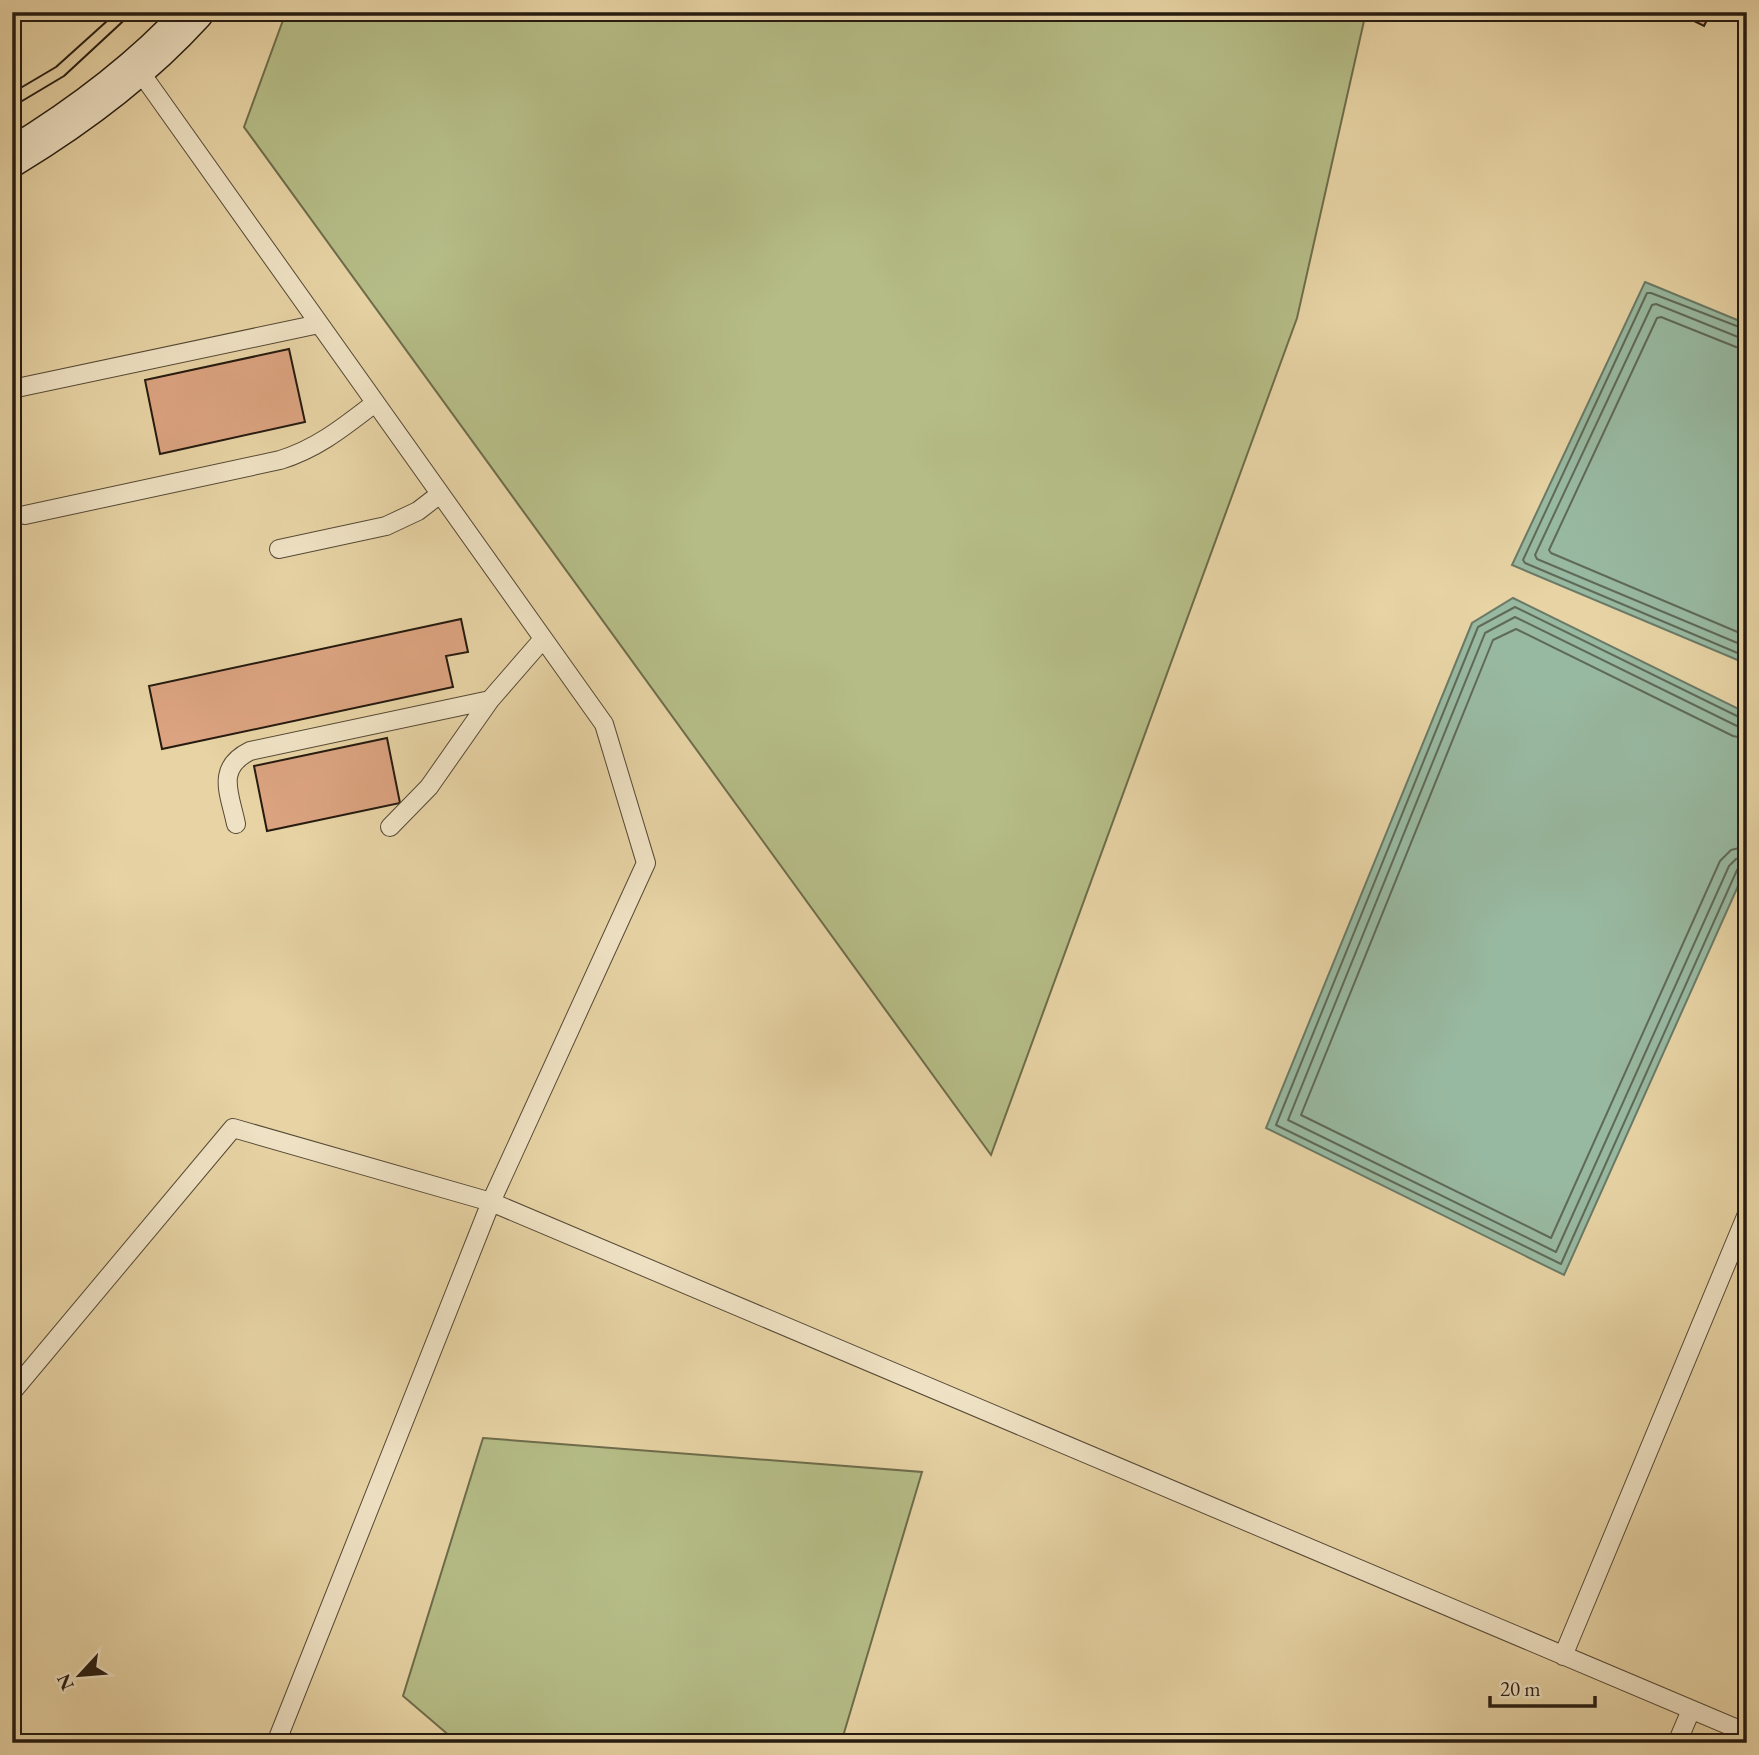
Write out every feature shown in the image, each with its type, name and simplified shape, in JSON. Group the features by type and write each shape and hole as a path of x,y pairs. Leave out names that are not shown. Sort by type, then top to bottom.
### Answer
{"street":[{"path":"12,157 57,130 176,32 194,12"}],"lane":[{"path":"136,66 604,724 646,863 491,1202 276,1743"},
{"path":"12,389 319,324"},
{"path":"25,515 304,453 327,440 376,403"},
{"path":"279,549 386,526 418,511 440,494"},
{"path":"390,827 429,787 490,699 543,639"},
{"path":"236,824 227,781 229,768 237,757 250,751 490,699"},
{"path":"12,1392 233,1128 491,1202 1747,1733"},
{"path":"1563,1656 1747,1214"},
{"path":"1677,1743 1691,1710"}],"shaded area":[{"path":"286,12 1366,12 1297,318 991,1155 244,127"},
{"path":"483,1438 922,1472 841,1743 458,1743 403,1696"}],"water":[{"path":"1645,282 1747,324 1747,664 1512,565"},
{"path":"1513,598 1747,713 1747,866 1564,1275 1266,1128 1472,623"}],"building":[{"path":"1676,12 1711,12 1704,26"},
{"path":"289,349 305,422 160,454 145,380"},
{"path":"461,619 468,652 446,656 453,687 162,749 149,686"},
{"path":"387,738 400,803 267,831 254,766"}],"tram line":[{"path":"12,93 56,67 117,12"},
{"path":"12,107 64,76 133,12"}]}
